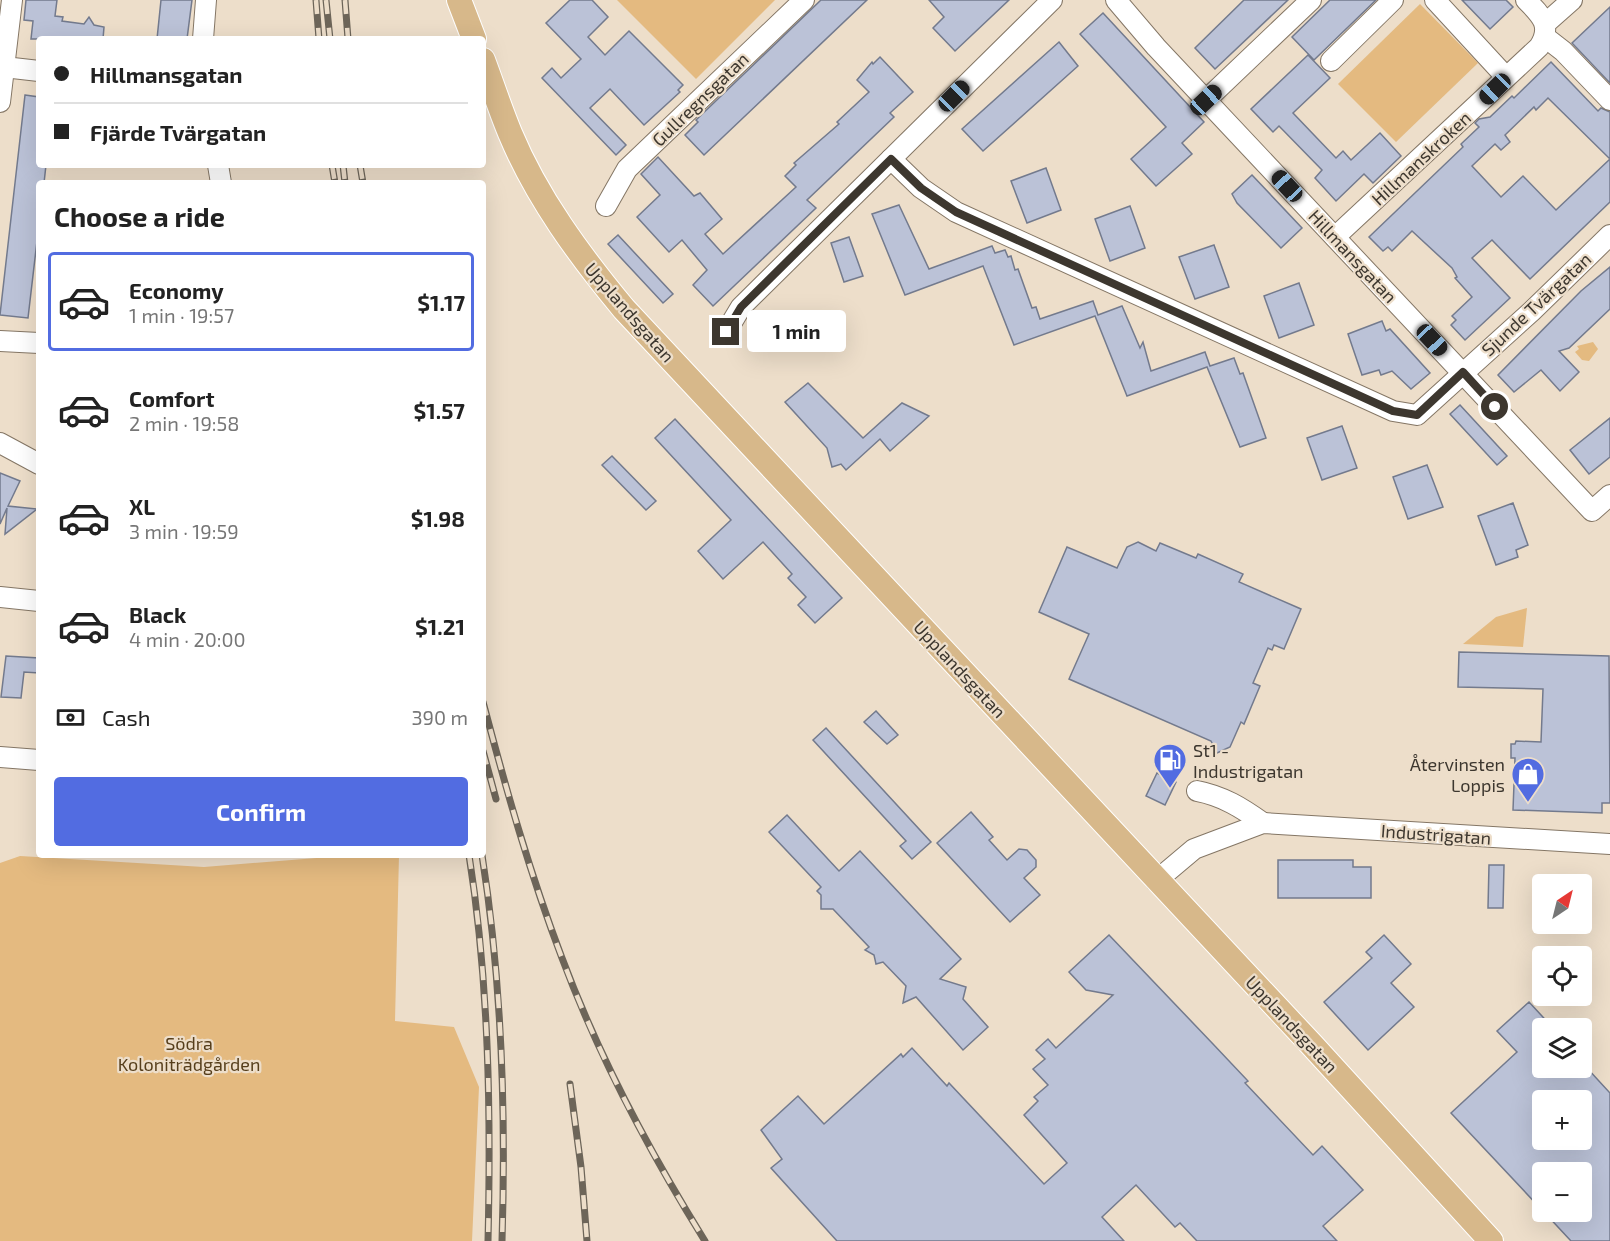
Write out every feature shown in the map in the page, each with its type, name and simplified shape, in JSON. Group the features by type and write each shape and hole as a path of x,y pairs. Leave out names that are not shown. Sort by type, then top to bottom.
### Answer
{"main road":[{"path":"459,0 475,36"},
{"path":"476,0 476,36"},
{"name":"Upplandsgatan","path":"486,68 511,135 550,209 589,267 624,309 1156,881 1312,1045 1491,1241"}],"street":[{"path":"0,102 12,0"},
{"path":"203,36 206,0"},
{"name":"Gullregnsgatan","path":"606,206 627,169 804,0"},
{"path":"726,332 741,307 1052,0"},
{"name":"Hillmansgatan","path":"1116,0 1206,100 1593,511 1610,495"},
{"path":"1206,100 1311,0"},
{"path":"1330,61 1393,0"},
{"path":"1435,0 1506,77"},
{"path":"1526,0 1545,30 1610,100"},
{"name":"Hillmanskroken","path":"1335,237 1539,47 1545,30 1572,0"},
{"path":"2,73 36,71"},
{"name":"Sjunde Tvärgatan","path":"891,159 921,188 956,212 1393,411 1417,415 1532,311 1610,235"},
{"path":"0,341 36,343"},
{"path":"0,443 36,462"},
{"path":"0,597 36,601"},
{"path":"0,757 36,760"},
{"path":"1197,791 1216,794 1241,807 1263,823"},
{"name":"Industrigatan","path":"1156,881 1194,849 1263,823 1610,844"}],"green space":[{"path":"617,0 775,0 696,79"},
{"path":"1420,4 1478,63 1396,142 1338,84"},
{"path":"1593,342 1598,349 1589,361 1582,360 1575,352 1579,349 1577,346"},
{"path":"1527,608 1523,647 1463,644 1496,617"},
{"name":"Södra Koloniträdgården","path":"20,856 204,867 316,858 399,858 395,1021 454,1027 479,1087 472,1241 0,1241 0,863"}],"building":[{"path":"26,0 57,0 55,16 63,17 62,21 84,24 89,17 94,25 104,27 103,36 36,36 36,39 31,39 33,21 24,20"},
{"path":"161,0 192,0 187,36 157,36"},
{"path":"570,0 592,0 608,17 588,37 605,55 629,31 683,85 678,90 680,92 644,125 610,89 590,108 626,145 616,155 542,78 552,68 561,78 581,59 546,23"},
{"path":"821,0 867,0 704,155 685,135 698,122 696,120"},
{"path":"929,0 1009,0 955,51 933,28 944,17"},
{"path":"1244,0 1288,0 1215,69 1195,48"},
{"path":"1330,0 1376,0 1314,60 1292,37"},
{"path":"1462,0 1506,0 1513,7 1490,29"},
{"path":"1610,7 1610,83 1572,43"},
{"path":"1103,13 1204,122 1182,143 1192,154 1156,186 1131,159 1166,127 1080,34"},
{"path":"1059,42 1078,66 983,151 962,129"},
{"path":"1308,55 1330,78 1293,113 1336,158 1343,151 1351,160 1380,133 1401,156 1373,183 1364,174 1336,201 1315,178 1322,170 1279,126 1273,132 1251,109"},
{"path":"880,57 913,92 890,113 894,117 807,200 816,208 713,306 693,285 707,270 682,240 669,252 637,217 660,195 641,174 658,157 694,196 700,193 722,219 705,234 723,254 796,187 785,176 796,165 794,163 839,124 837,122 869,92 857,80 872,62 873,64"},
{"path":"1551,62 1598,111 1601,108 1610,112 1610,159 1610,202 1530,279 1492,240 1472,258 1510,298 1465,340 1451,325 1456,320 1452,316 1472,297 1455,278 1457,277 1452,268 1412,231 1392,251 1388,247 1383,251 1369,237 1463,147 1461,144 1479,127 1475,123 1479,119 1490,117 1512,96 1514,98","holes":["1548,98 1610,159 1556,210 1523,176 1501,197 1472,166 1495,144 1501,150 1510,142 1505,135 1534,107 1536,110"]},
{"path":"25,95 36,97 36,168 46,168 44,180 36,180 36,250 28,318 0,315"},
{"path":"1046,168 1061,210 1027,223 1011,181"},
{"path":"1252,175 1302,228 1281,248 1237,203 1232,194"},
{"path":"899,205 929,269 992,246 995,253 1005,250 1008,257 1011,256 1032,308 1036,307 1040,319 1093,301 1098,315 1122,306 1140,348 1143,342 1151,371 1205,352 1210,366 1234,358 1240,374 1243,373 1266,438 1240,447 1207,367 1127,396 1095,316 1014,345 983,266 905,295 872,214"},
{"path":"1130,206 1145,248 1110,261 1095,219"},
{"path":"618,235 673,294 663,303 608,244"},
{"path":"849,237 863,276 844,282 831,243"},
{"path":"1214,245 1229,287 1195,299 1179,257"},
{"path":"1610,267 1610,309 1569,348 1559,351 1579,372 1560,391 1541,370 1514,392 1498,375 1581,291"},
{"path":"1299,283 1314,325 1279,338 1264,296"},
{"path":"1382,321 1386,331 1390,329 1430,373 1411,389 1392,371 1381,375 1379,370 1362,375 1348,334"},
{"path":"808,383 863,438 902,403 929,416 890,451 880,439 846,470 841,464 832,467 827,448 785,402"},
{"path":"1460,405 1507,456 1497,465 1450,414"},
{"path":"1610,418 1610,457 1589,474 1570,450"},
{"path":"675,419 842,598 815,623 798,605 806,597 788,578 792,574 763,542 723,579 698,551 731,520 655,438"},
{"path":"1342,426 1357,468 1322,480 1307,438"},
{"path":"612,456 656,501 646,510 602,465"},
{"path":"1427,465 1443,507 1408,519 1393,477"},
{"path":"0,473 20,481 8,506 36,510 5,534 7,508 0,524"},
{"path":"1513,503 1528,545 1516,550 1518,557 1496,565 1478,516"},
{"path":"1138,542 1156,551 1160,543 1196,558 1198,554 1243,574 1239,582 1301,609 1284,649 1274,645 1272,650 1268,648 1253,683 1260,686 1244,724 1241,722 1230,747 1217,753 1211,741 1069,679 1089,634 1039,612 1067,547 1117,568 1127,547"},
{"path":"1459,652 1609,656 1610,803 1602,803 1602,813 1513,810 1515,758 1511,758 1511,744 1515,744 1516,741 1541,742 1543,689 1458,687"},
{"path":"6,656 36,658 36,673 24,672 21,698 1,697"},
{"path":"876,711 898,735 887,744 864,722"},
{"path":"826,728 931,842 912,859 900,846 906,841 813,740"},
{"path":"1157,773 1176,782 1165,805 1146,796"},
{"path":"971,812 993,837 989,840 1007,860 1019,849 1027,850 1036,860 1036,867 1024,878 1040,895 1010,922 937,843"},
{"path":"787,815 839,871 860,851 961,959 940,979 966,987 963,999 988,1027 963,1050 916,997 903,1003 906,986 883,962 876,964 874,955 865,950 869,947 833,909 821,909 821,895 817,891 821,887 769,832"},
{"path":"1278,860 1353,860 1353,867 1371,867 1371,898 1278,898"},
{"path":"1489,865 1504,865 1503,908 1488,908"},
{"path":"1109,935 1248,1081 1245,1083 1313,1155 1322,1146 1363,1190 1323,1226 1337,1241 1197,1241 1180,1223 1175,1227 1136,1185 1102,1217 1124,1241 837,1241 771,1168 782,1159 761,1130 798,1096 824,1124 901,1054 903,1057 912,1048 947,1086 949,1083 1044,1184 1067,1163 1024,1115 1038,1101 1034,1097 1048,1085 1033,1069 1045,1059 1036,1050 1048,1039 1056,1048 1113,995 1086,990 1069,972"},
{"path":"1384,935 1411,964 1391,983 1414,1007 1368,1050 1324,1002 1372,958 1366,952"},
{"path":"1529,1002 1544,1018 1532,1018 1532,1078 1592,1078 1592,1073 1610,1093 1610,1241 1571,1241 1553,1222 1592,1222 1592,1162 1532,1162 1532,1199 1451,1113 1517,1052 1497,1031"}],"railway":[{"path":"316,0 319,36"},
{"path":"326,0 330,36"},
{"path":"345,0 348,36"},
{"path":"332,168 334,180"},
{"path":"343,168 345,180"},
{"path":"360,168 362,180"},
{"path":"486,713 529,863 576,995 626,1103 705,1241"},
{"path":"486,762 496,799"},
{"path":"469,858 485,999 489,1096 488,1241"},
{"path":"482,858 494,951 501,1048 502,1241"},
{"path":"570,1084 581,1167 587,1241"}],"place":[{"name":"St1 - Industrigatan","path":"1170,789"},
{"name":"Återvinsten Loppis","path":"1528,803"}],"route":[{"path":"726,332 741,307 891,159 921,188 956,212 1393,411 1417,415 1463,372 1495,407"}]}
